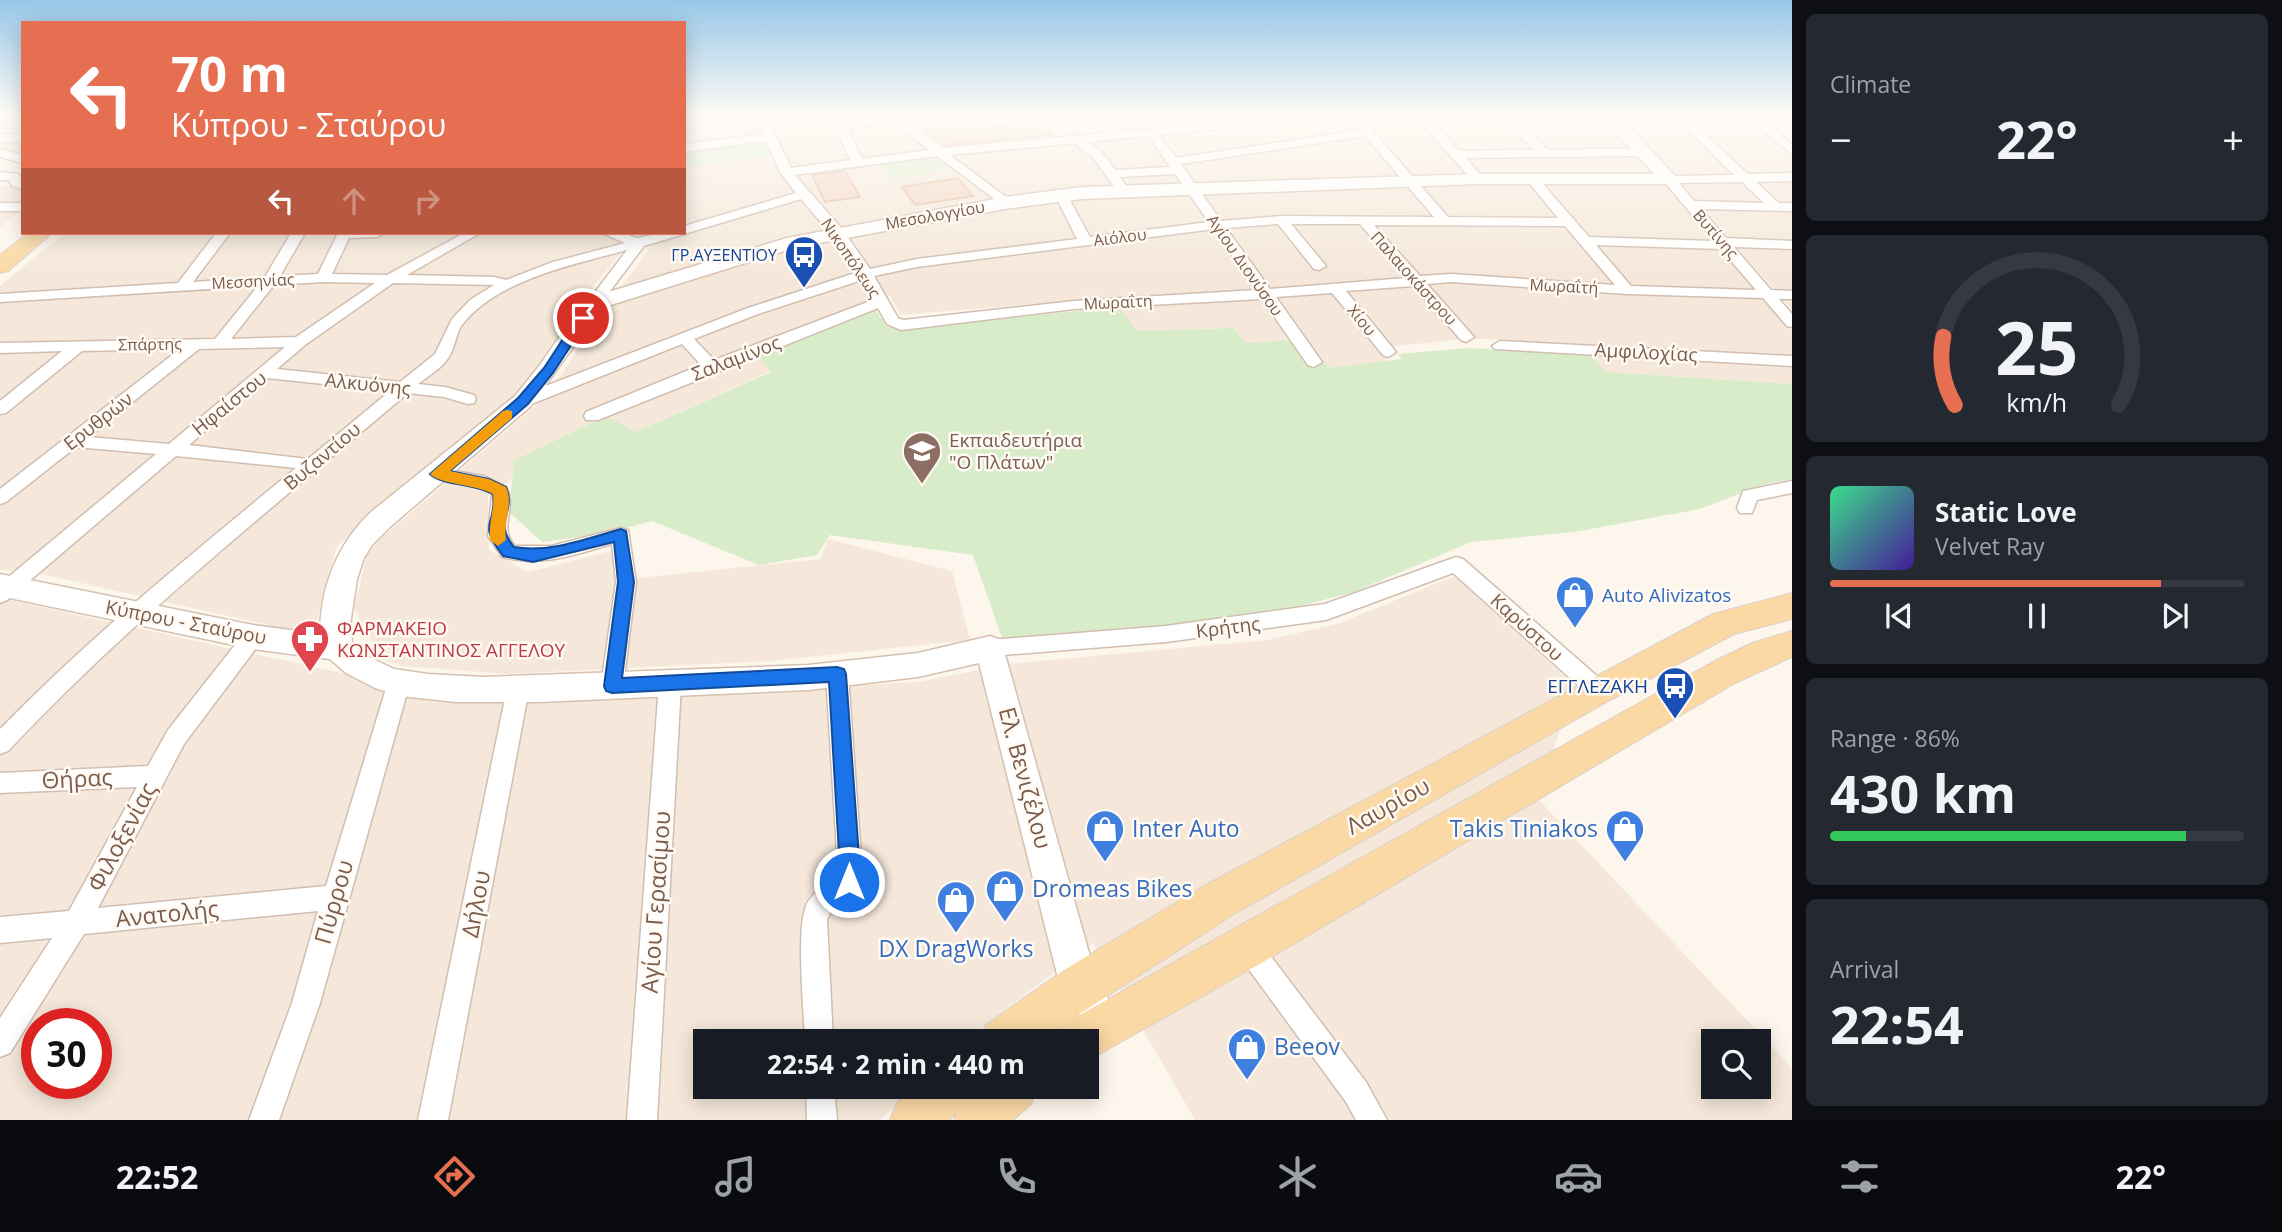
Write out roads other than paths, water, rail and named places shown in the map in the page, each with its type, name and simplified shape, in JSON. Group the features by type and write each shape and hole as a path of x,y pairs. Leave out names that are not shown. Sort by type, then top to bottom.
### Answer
{"main road":[{"path":"0,245 21,229"},
{"path":"0,266 39,235"},
{"name":"Λαυρίου","path":"1019,1029 1080,986 1219,900 1598,690 1725,623 1792,606"},
{"path":"1098,1029 1248,947 1723,673 1764,653 1792,644"},
{"path":"915,1120 937,1099"},
{"path":"978,1120 1001,1099"}],"street":[{"name":"Νικοπόλεως","path":"784,168 837,232 866,274 892,321 901,325"},
{"path":"786,172 820,168"},
{"path":"961,168 1005,203"},
{"path":"1108,168 1124,192"},
{"path":"1112,174 1157,168"},
{"name":"Αγίου Διονύσου","path":"1177,168 1314,362"},
{"path":"1398,168 1444,221"},
{"path":"1468,168 1478,179"},
{"name":"Βυτίνης","path":"1659,168 1792,323"},
{"path":"1734,168 1775,206"},
{"path":"0,176 14,177 16,183 21,184"},
{"name":"Μεσολογγίου","path":"593,304 794,242 837,232 1061,195 1478,179 1669,180 1792,177"},
{"path":"1532,179 1627,290"},
{"path":"686,229 805,194"},
{"path":"1061,195 1085,241"},
{"path":"1690,205 1792,207"},
{"path":"0,207 21,207"},
{"name":"Παλαιοκάστρου","path":"1362,219 1466,337"},
{"path":"1282,220 1319,266"},
{"name":"Αιόλου","path":"523,401 684,337 866,274 970,255 1216,225 1282,220 1569,222"},
{"path":"184,284 221,235"},
{"path":"220,343 270,281 297,235"},
{"path":"323,278 344,235"},
{"name":"Ηφαίστου","path":"4,589 267,373 300,342 390,279 468,235"},
{"path":"339,649 333,632 343,572 350,554 367,531 523,401 644,238 623,235"},
{"name":"Βυζαντίου","path":"0,744 52,690 135,612 442,356 455,324 466,312 506,284 644,238 663,235"},
{"path":"1586,241 1792,245"},
{"name":"Μεσσηνίας","path":"0,298 184,284 323,278 494,281 506,284"},
{"name":"Μωραΐτή","path":"1336,288 1459,278 1627,290 1792,295"},
{"name":"Μωραΐτη","path":"901,325 1074,304 1336,288"},
{"name":"Χίου","path":"1336,288 1388,352"},
{"name":"Σαλαμίνος","path":"592,416 881,302"},
{"path":"684,337 711,367"},
{"name":"Σπάρτης","path":"0,348 300,342"},
{"name":"Ερυθρών","path":"0,498 197,343"},
{"path":"0,409 80,345"},
{"name":"Αμφιλοχίας","path":"1500,346 1792,361"},
{"name":"Αλκυόνης","path":"267,373 446,392 468,399"},
{"path":"72,441 249,456 312,465"},
{"path":"437,474 484,482 500,491 502,505 496,524 496,536 509,552 533,556 550,554 621,535 626,582 612,686"},
{"path":"1746,508 1749,495 1792,486"},
{"name":"Κρήτης","path":"990,648 1166,634 1326,612 1457,564"},
{"name":"Καρύστου","path":"1457,564 1598,690"},
{"name":"Κύπρου - Σταύρου","path":"4,589 253,636 339,649 362,668 399,682 462,690 670,684 837,674 920,665 990,648"},
{"name":"Φιλοξενίας","path":"0,1043 76,923 176,737 253,636"},
{"name":"Ελ. Βενιζέλου","path":"990,648 1090,1029"},
{"path":"818,1029 814,920 816,906 825,897 843,889 849,882 850,871 837,674"},
{"name":"Πύρρου","path":"264,1120 306,1003 399,682"},
{"name":"Αγίου Γερασίμου","path":"642,1120 670,684"},
{"name":"Δήλου","path":"433,1120 518,689"},
{"name":"Θήρας","path":"0,783 155,776"},
{"name":"Ανατολής","path":"0,930 335,897"},
{"path":"1248,947 1356,1092 1372,1120"},
{"path":"821,1099 822,1120"}],"place":[{"name":"ΓΡ.ΑΥΞΕΝΤΙΟΥ","path":"804,289"},
{"name":"Εκπαιδευτήρια \"Ο Πλάτων\"","path":"922,485"},
{"name":"Auto Alivizatos","path":"1575,629"},
{"name":"ΦΑΡΜΑΚΕΙΟ ΚΩΝΣΤΑΝΤΙΝΟΣ ΑΓΓΕΛΟΥ","path":"310,673"},
{"name":"ΕΓΓΛΕΖΑΚΗ","path":"1675,720"},
{"name":"Inter Auto","path":"1105,863"},
{"name":"Takis Tiniakos","path":"1625,863"},
{"name":"Dromeas Bikes","path":"1005,923"},
{"name":"DX DragWorks","path":"956,934"},
{"name":"Beeov","path":"1247,1081"}]}
